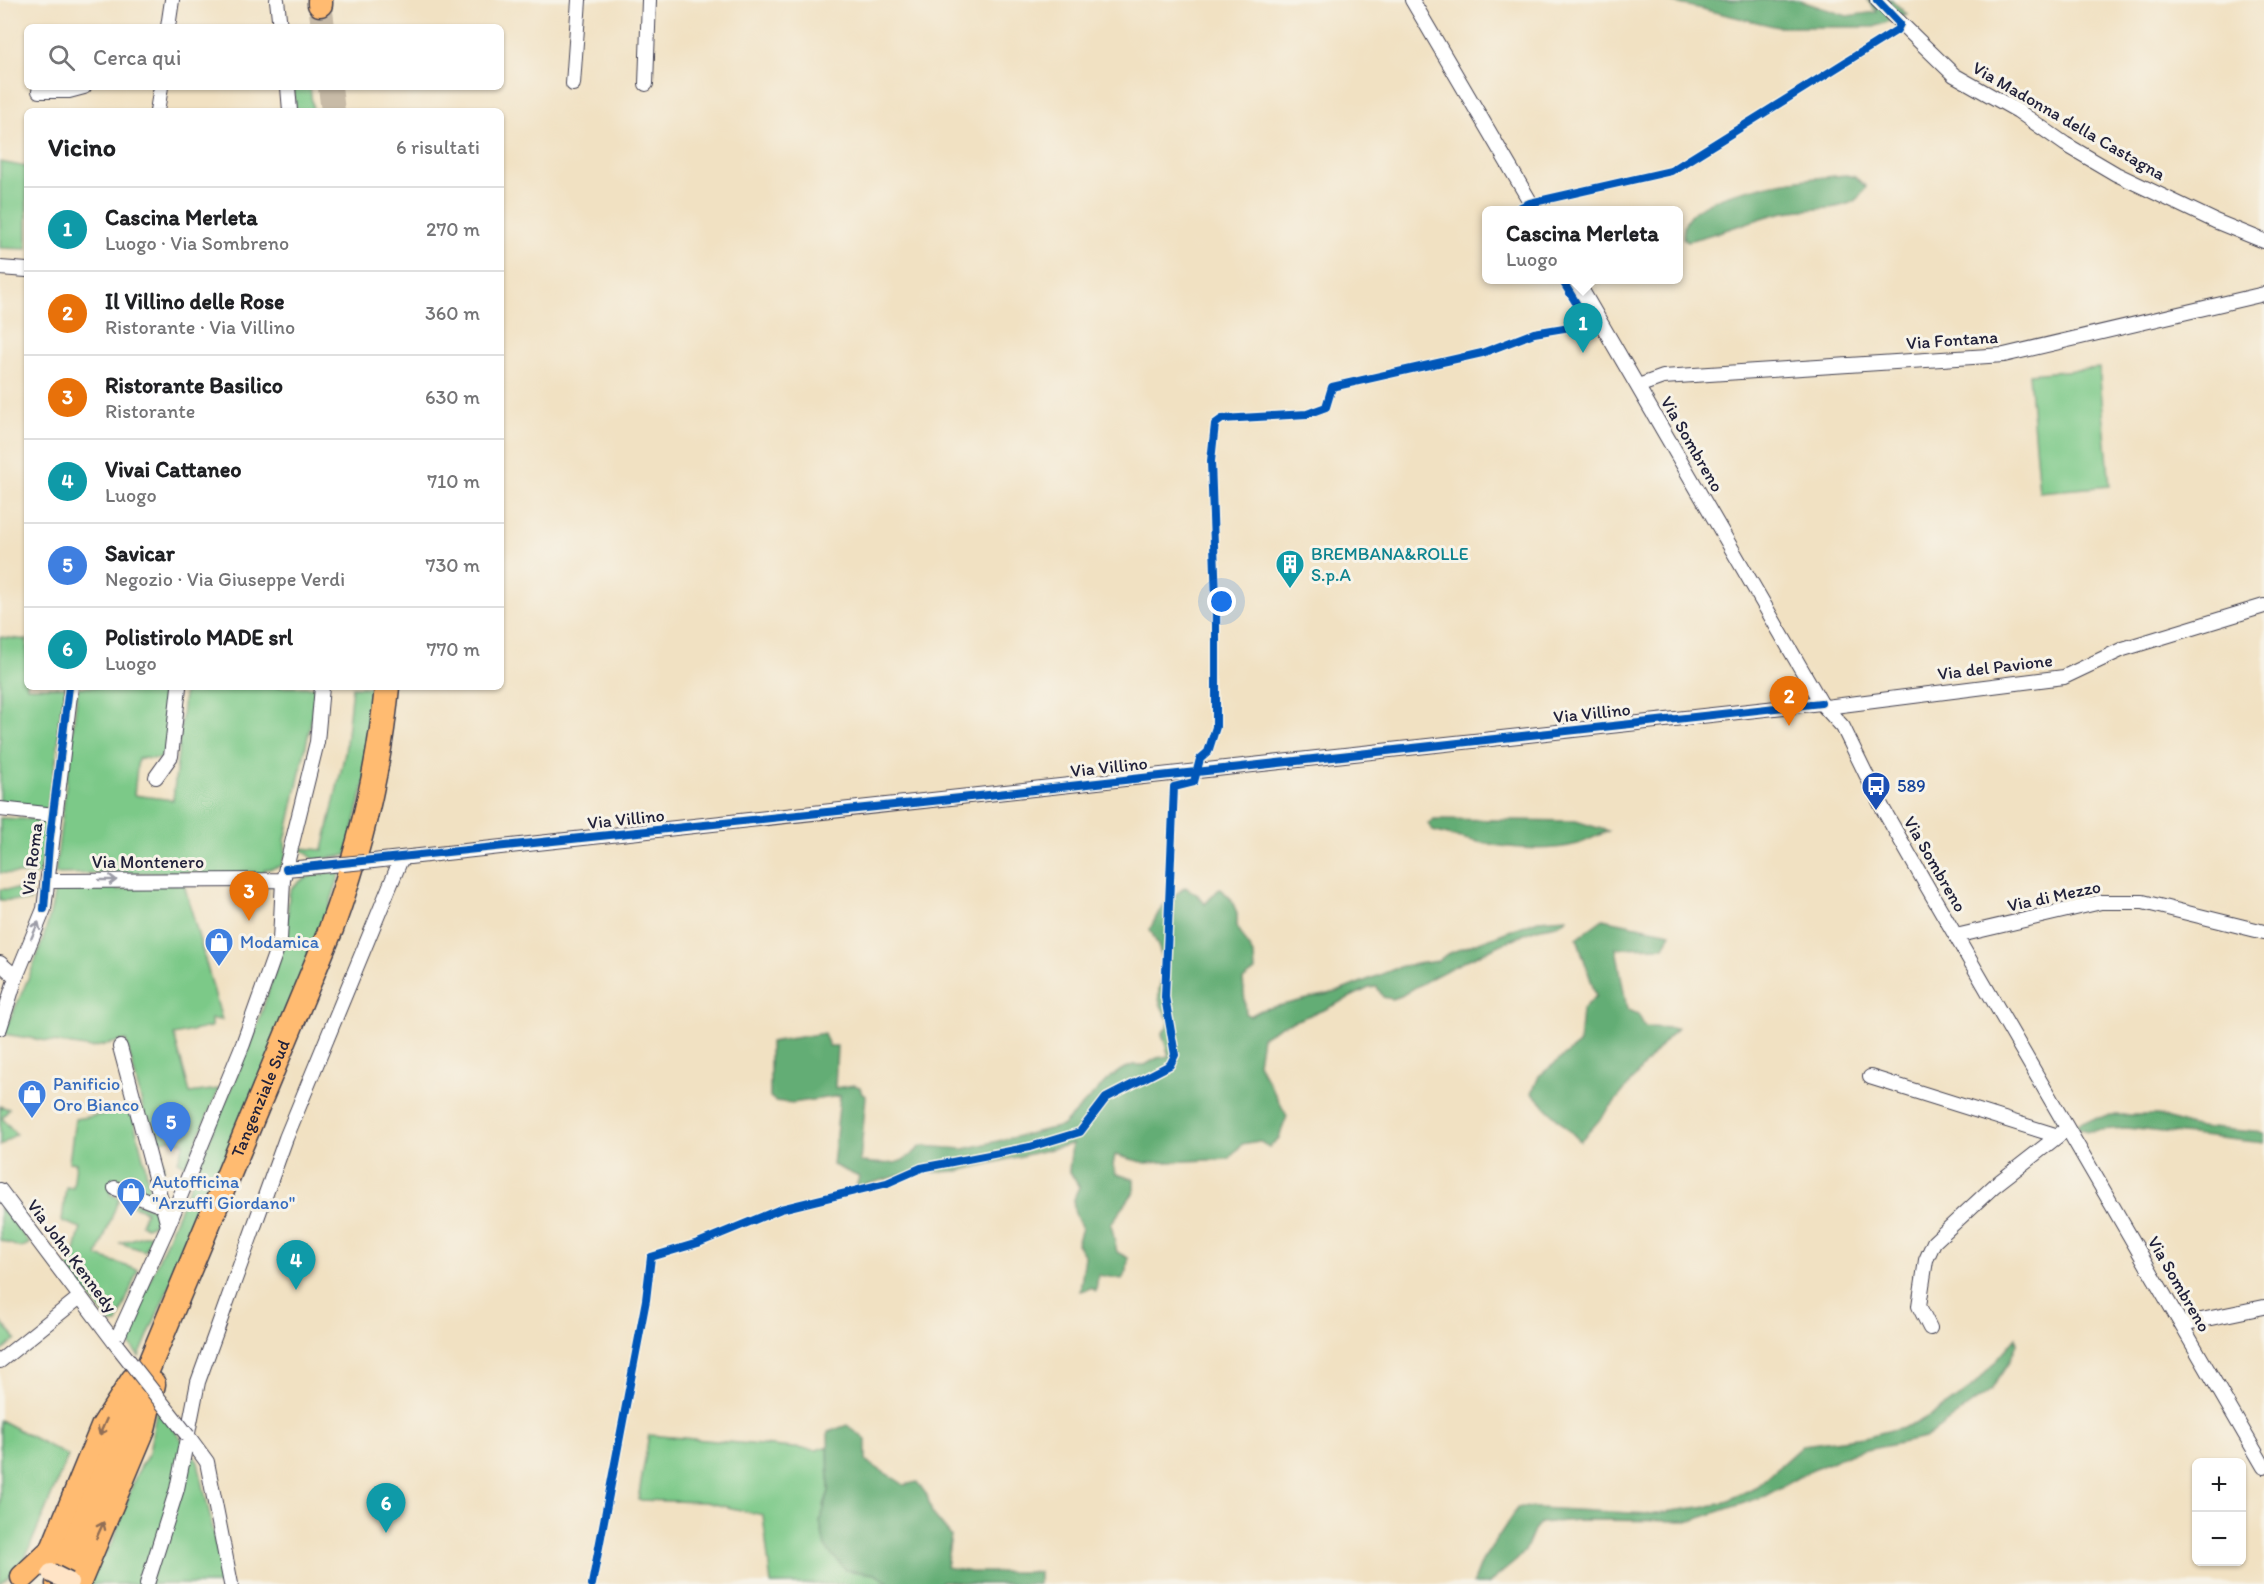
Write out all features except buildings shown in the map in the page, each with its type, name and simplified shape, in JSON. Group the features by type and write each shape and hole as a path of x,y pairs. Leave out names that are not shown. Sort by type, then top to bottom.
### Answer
{"highway":[{"name":"Tangenziale Sud","path":"150,1366 331,929 350,877 375,776 387,690"},
{"path":"23,1577 53,1549 110,1412 140,1369 150,1366 156,1376 143,1429 64,1578"}],"street":[{"path":"168,24 172,0"},
{"path":"277,0 280,24"},
{"path":"573,84 579,0"},
{"path":"646,84 649,0"},
{"path":"1412,0 1533,206"},
{"name":"Via Madonna della Castagna","path":"1877,0 1954,75 2018,111 2065,144 2116,174 2215,221 2264,241"},
{"path":"39,91 73,90"},
{"path":"158,108 160,90"},
{"path":"288,90 290,108"},
{"path":"0,268 24,270"},
{"name":"Via Sombreno","path":"1579,284 1824,705 1843,727 1884,809 1956,936 2062,1133 2182,1324 2264,1467"},
{"name":"Via Fontana","path":"1638,386 1663,377 2004,355 2264,294"},
{"name":"Via del Pavione","path":"1824,705 2064,677 2135,645 2264,606"},
{"name":"Via Roma","path":"0,1028 16,977 44,909 71,690"},
{"path":"156,777 171,756 179,690"},
{"path":"115,1343 168,1226 243,1044 280,940 285,874 317,742 322,690"},
{"name":"Via Villino","path":"285,874 401,859 1824,705"},
{"path":"0,809 55,816"},
{"path":"147,1584 177,1489 198,1382 286,1138 401,859"},
{"name":"Via Montenero","path":"49,881 285,874"},
{"name":"Via di Mezzo","path":"1956,936 2101,902 2143,902 2264,932"},
{"path":"0,963 16,977"},
{"path":"120,1047 168,1226"},
{"path":"1870,1077 2062,1133"},
{"path":"1930,1328 1919,1306 1926,1260 1934,1242 1994,1186 2062,1133"},
{"path":"115,1188 162,1206"},
{"name":"Via John Kennedy","path":"0,1190 207,1462 231,1584"},
{"path":"0,1361 80,1297"},
{"path":"2182,1324 2264,1307"}],"green space":[{"path":"1663,0 1798,0 1847,16 1877,12 1867,0 1892,0 1907,15 1874,27 1778,27"},
{"path":"293,90 310,90 313,108 296,108"},
{"path":"0,162 24,166 24,249 0,248"},
{"path":"1846,175 1855,177 1866,187 1860,196 1850,203 1833,208 1785,212 1687,241 1683,238 1687,220 1698,209 1715,200 1736,192 1785,182"},
{"path":"2099,368 2110,486 2039,492 2029,374"},
{"path":"0,637 24,640 24,690 66,690 49,810 0,804"},
{"path":"78,690 175,690 168,751 160,759 138,758 134,795 173,800 185,690 316,690 310,727 285,841 286,855 281,866 264,870 264,878 202,878 202,872 55,874"},
{"path":"352,690 374,690 367,738 368,769 347,855 315,860 300,848 323,850 345,753"},
{"path":"0,818 47,820 45,875 0,873"},
{"path":"1434,819 1576,821 1608,831 1578,844 1543,849 1524,848 1486,844 1433,831 1428,824"},
{"path":"341,871 296,995 139,1357 127,1341 128,1332 255,1032 286,938 289,894 304,879"},
{"path":"159,884 184,884 222,1020 211,1019 211,1027 174,1035 190,1093 219,1089 186,1166 178,1161 184,1143 170,1139 158,1142 164,1168 159,1172 126,1040 91,1048 3,1034 41,944 55,887 117,885 117,890"},
{"path":"1185,887 1198,895 1205,904 1220,888 1231,899 1237,913 1237,926 1254,956 1255,971 1243,980 1246,1014 1250,1016 1261,1010 1337,992 1402,966 1438,961 1447,954 1538,920 1567,918 1561,923 1534,930 1483,952 1401,996 1392,999 1383,997 1377,987 1369,988 1326,1009 1281,1026 1262,1037 1258,1063 1287,1116 1278,1140 1269,1147 1259,1141 1242,1144 1229,1159 1146,1163 1115,1155 1113,1165 1116,1174 1134,1179 1134,1192 1111,1224 1117,1252 1128,1258 1127,1271 1122,1279 1098,1275 1096,1291 1091,1288 1080,1291 1085,1256 1077,1244 1082,1228 1076,1218 1074,1208 1074,1198 1079,1187 1069,1170 1072,1144 959,1171 910,1173 856,1187 859,1177 833,1165 840,1096 792,1103 775,1101 770,1097 770,1042 824,1033 829,1046 837,1046 835,1088 854,1085 860,1087 862,1094 866,1096 860,1162 894,1163 907,1158 921,1146 964,1149 1062,1126 1107,1080 1121,1070 1133,1065 1145,1065 1157,1058 1169,1056 1162,1034 1170,1022 1163,1011 1159,996 1162,960 1150,929 1162,906"},
{"path":"0,889 30,890 30,901 0,900"},
{"path":"1603,919 1671,933 1664,947 1616,948 1627,1009 1638,1014 1645,1027 1677,1028 1580,1141 1532,1093 1539,1076 1579,1044 1582,1010 1596,996 1577,938"},
{"path":"0,1106 9,1109 2,1118 16,1134 0,1146"},
{"path":"131,1110 145,1165 150,1197 112,1183 110,1194 119,1198 97,1256 138,1270 117,1323 110,1323 68,1268 81,1228 62,1221 66,1187 73,1188 76,1163 69,1162 75,1119"},
{"path":"2111,1115 2158,1115 2190,1126 2264,1133 2264,1143 2126,1128 2088,1131 2075,1127 2081,1122"},
{"path":"126,1199 162,1212 158,1223 146,1227 141,1224 146,1211 123,1202"},
{"path":"0,1207 30,1243 21,1248 0,1240"},
{"path":"152,1235 145,1251 120,1243"},
{"path":"0,1321 16,1339 0,1353"},
{"path":"2016,1337 2017,1344 2009,1362 1991,1390 1925,1438 1851,1453 1804,1474 1765,1496 1691,1521 1579,1520 1540,1523 1534,1530 1525,1551 1517,1560 1488,1584 1473,1584 1482,1561 1518,1507 1650,1514 1721,1504 1757,1486 1803,1445 1864,1437 1915,1424 1946,1406 1976,1384"},
{"path":"157,1406 198,1462 225,1584 83,1584 113,1542 136,1475 149,1453"},
{"path":"0,1420 68,1456 23,1563 0,1584"},
{"path":"847,1425 866,1440 866,1460 904,1485 917,1482 927,1495 932,1513 951,1536 946,1567 970,1572 1039,1572 1039,1584 978,1584 942,1581 940,1584 891,1584 875,1574 846,1570 825,1547 820,1522 829,1491 828,1432"},
{"path":"649,1435 816,1450 828,1446 829,1491 824,1505 846,1570 875,1574 891,1584 771,1584 763,1515 705,1502 638,1500"}],"tunnel":[{"path":"320,4 323,24"},
{"path":"330,90 333,108"}],"cycle path":[{"path":"1523,206 1671,171 1897,30 1900,24 1877,0"},
{"path":"592,1584 646,1300 651,1257 698,1243 781,1209 887,1183 921,1168 1030,1147 1080,1132 1106,1098 1170,1065 1175,1055 1165,997 1174,787 1194,782 1200,759 1208,752 1216,727 1216,600 1211,461 1215,424 1222,419 1307,414 1326,407 1332,387 1482,353 1534,333 1570,327 1583,321 1584,316 1564,284"},
{"path":"44,909 49,845 69,690"},
{"path":"286,869 970,797 1821,703"}],"place":[{"name":"Cascina Merleta","path":"1583,353"},
{"name":"BREMBANA&ROLLE S.p.A","path":"1290,590"},
{"name":"Il Villino delle Rose","path":"1789,726"},
{"name":"589","path":"1876,812"},
{"name":"Ristorante Basilico","path":"249,921"},
{"name":"Modamica","path":"219,968"},
{"name":"Panificio Oro Bianco","path":"32,1120"},
{"name":"Savicar","path":"171,1152"},
{"name":"Autofficina \"Arzuffi Giordano\"","path":"131,1218"},
{"name":"Vivai Cattaneo","path":"296,1290"},
{"name":"Polistirolo MADE srl","path":"386,1533"}]}
